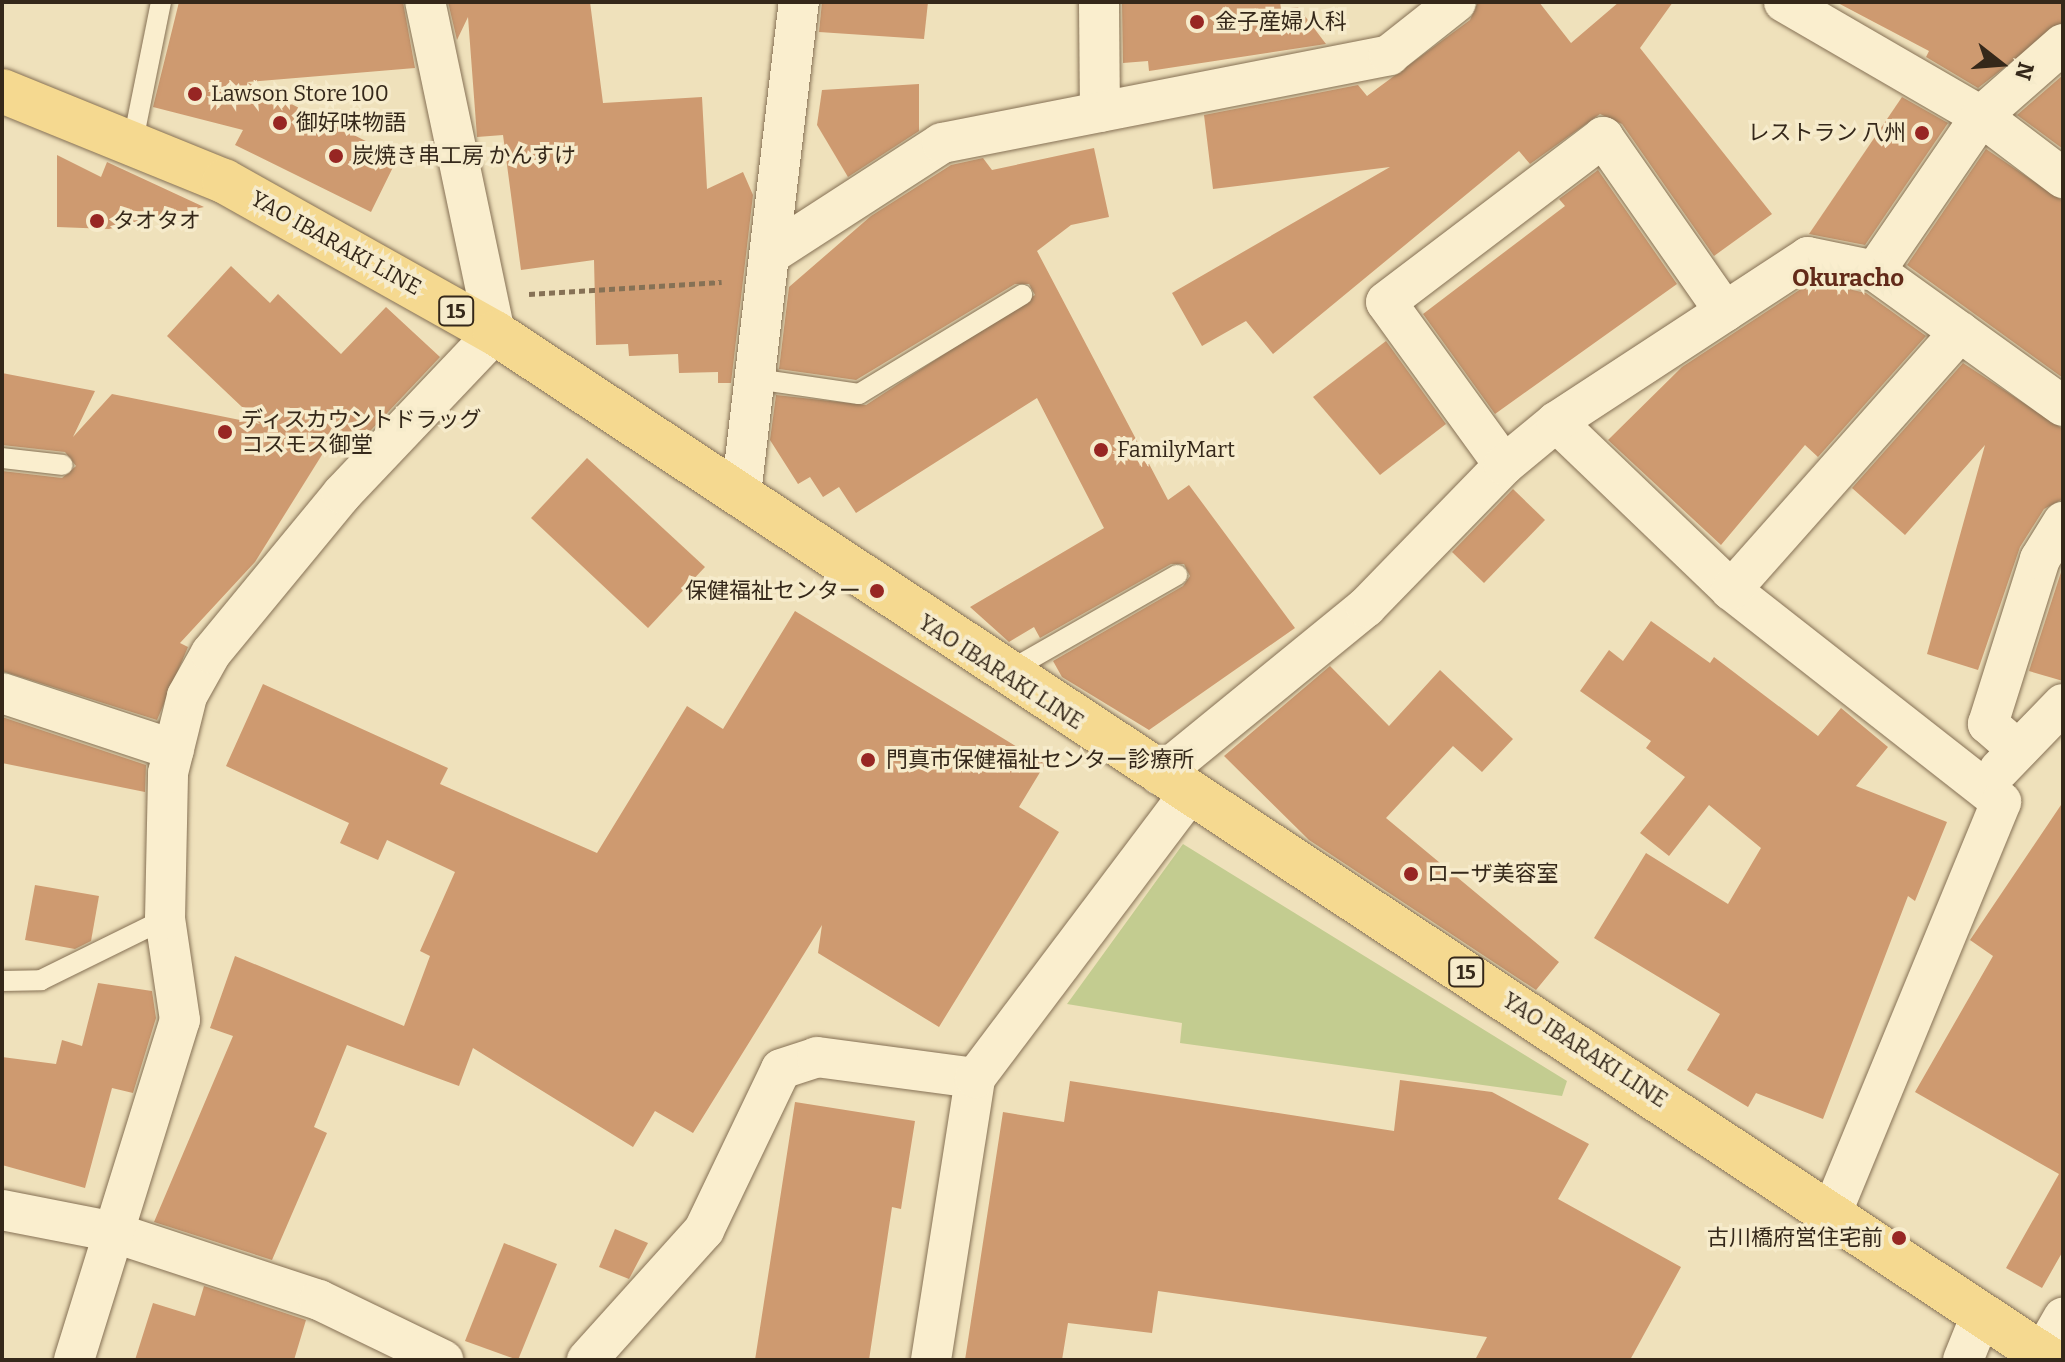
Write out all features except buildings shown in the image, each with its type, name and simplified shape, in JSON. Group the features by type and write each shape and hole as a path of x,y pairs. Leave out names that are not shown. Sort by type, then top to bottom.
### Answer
{"main road":[{"name":"YAO IBARAKI LINE","path":"2,91 133,141 224,181 491,315 741,494 1004,674 1833,1210 1982,1313 2052,1344"}],"street":[{"path":"74,1360 109,1231 180,1020 165,919 174,750 187,696 211,653 491,315 425,2"},
{"path":"741,494 771,261 799,2"},
{"path":"1099,2 1100,112"},
{"path":"1784,2 1981,116 2063,178"},
{"path":"771,261 942,143 1389,55 1445,5"},
{"path":"1875,271 1981,116 2063,44"},
{"path":"1504,465 1386,302 1603,137 1725,312"},
{"path":"931,1360 975,1078 1175,784 1366,607 1504,465 1556,422 1808,257 1875,271 2063,406"},
{"path":"1731,590 1960,332"},
{"path":"1556,422 1731,590 2001,802 1833,1210"},
{"path":"2018,750 1988,724 2040,559 2063,522"},
{"path":"2,693 174,750"},
{"path":"1982,787 2063,704"},
{"path":"587,1360 704,1230 781,1069 817,1057 975,1078"},
{"path":"2,1210 109,1231 319,1300 443,1360"},
{"path":"1963,1360 1982,1313"}],"lane":[{"path":"133,141 161,2"},
{"path":"756,379 859,394 1022,295"},
{"path":"2,458 63,465"},
{"path":"1004,674 1177,575"},
{"path":"2,981 41,980 165,919"}],"path":[{"path":"491,315 716,284 771,261"}],"green space":[{"path":"1183,844 1567,1081 1562,1096 1180,1043 1182,1023 1067,1004"}],"place":[{"name":"金子産婦人科","path":"1197,22"},
{"name":"Lawson Store 100","path":"195,94"},
{"name":"御好味物語","path":"280,123"},
{"name":"レストラン 八州","path":"1922,133"},
{"name":"炭焼き串工房 かんすけ","path":"336,156"},
{"name":"タオタオ","path":"97,221"},
{"name":"ディスカウントドラッグ コスモス御堂","path":"225,432"},
{"name":"FamilyMart","path":"1101,450"},
{"name":"保健福祉センター","path":"877,591"},
{"name":"門真市保健福祉センター診療所","path":"868,760"},
{"name":"ローザ美容室","path":"1411,874"},
{"name":"古川橋府営住宅前","path":"1899,1238"}],"district":[{"name":"Okuracho","path":"1848,279"}]}
